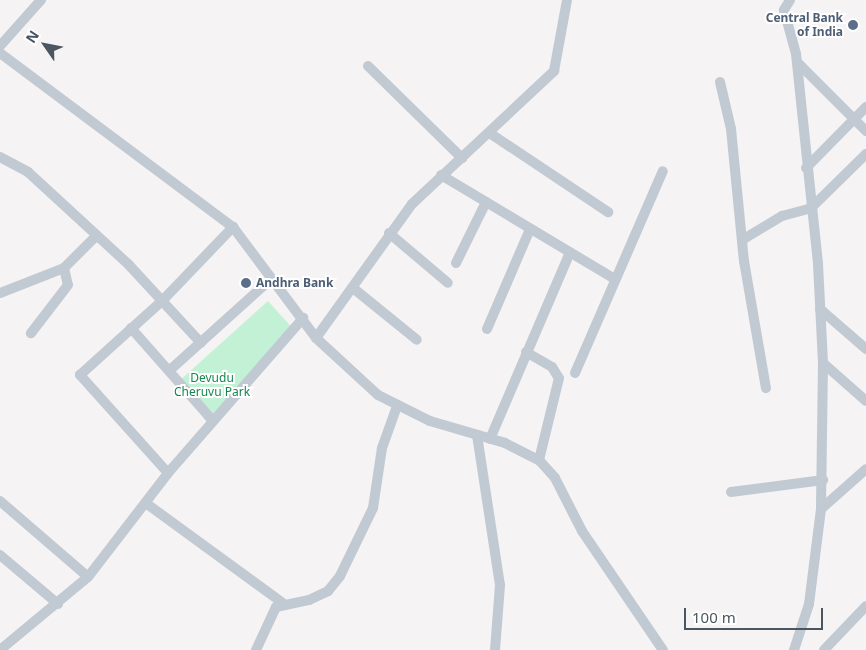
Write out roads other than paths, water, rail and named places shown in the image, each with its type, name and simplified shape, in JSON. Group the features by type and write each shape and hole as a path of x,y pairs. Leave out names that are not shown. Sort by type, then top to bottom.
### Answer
{"street":[{"path":"0,46 41,0"},
{"path":"316,338 353,288 389,233 441,175 491,134 554,71 567,0"},
{"path":"790,0 784,10 797,62 820,309 823,363 823,480 821,509 809,604 794,650"},
{"path":"0,53 233,227 303,318 316,338 352,374 397,406 490,439 539,460 555,478 582,531 663,650"},
{"path":"797,62 866,131"},
{"path":"368,66 462,158"},
{"path":"720,82 731,129 742,240 766,388"},
{"path":"806,168 866,107"},
{"path":"491,134 608,212"},
{"path":"742,240 782,216 811,208 866,154"},
{"path":"0,157 28,172 162,301 201,343"},
{"path":"575,373 663,171"},
{"path":"441,175 615,279"},
{"path":"456,263 486,202"},
{"path":"168,474 80,375 162,301 233,227"},
{"path":"487,329 530,228"},
{"path":"389,233 448,283"},
{"path":"0,293 64,268 96,236"},
{"path":"490,439 570,252"},
{"path":"31,333 68,285 64,268"},
{"path":"170,370 272,278"},
{"path":"353,288 417,340"},
{"path":"820,309 866,349"},
{"path":"0,650 58,604 88,577 147,504 168,474 303,318"},
{"path":"132,328 213,422"},
{"path":"526,352 552,366 559,378 539,460"},
{"path":"823,363 866,401"},
{"path":"256,650 270,614 283,603 310,600 328,590 340,576 373,508 382,448 397,406"},
{"path":"477,435 500,585 495,650"},
{"path":"821,509 866,469"},
{"path":"731,492 823,480"},
{"path":"0,501 88,577"},
{"path":"147,504 283,603"},
{"path":"0,555 58,604"},
{"path":"824,650 866,606"}],"place":[{"name":"Central Bank of India","path":"853,25"},
{"name":"Andhra Bank","path":"246,283"}],"park label":[{"name":"Devudu Cheruvu Park","path":"212,385"}]}
